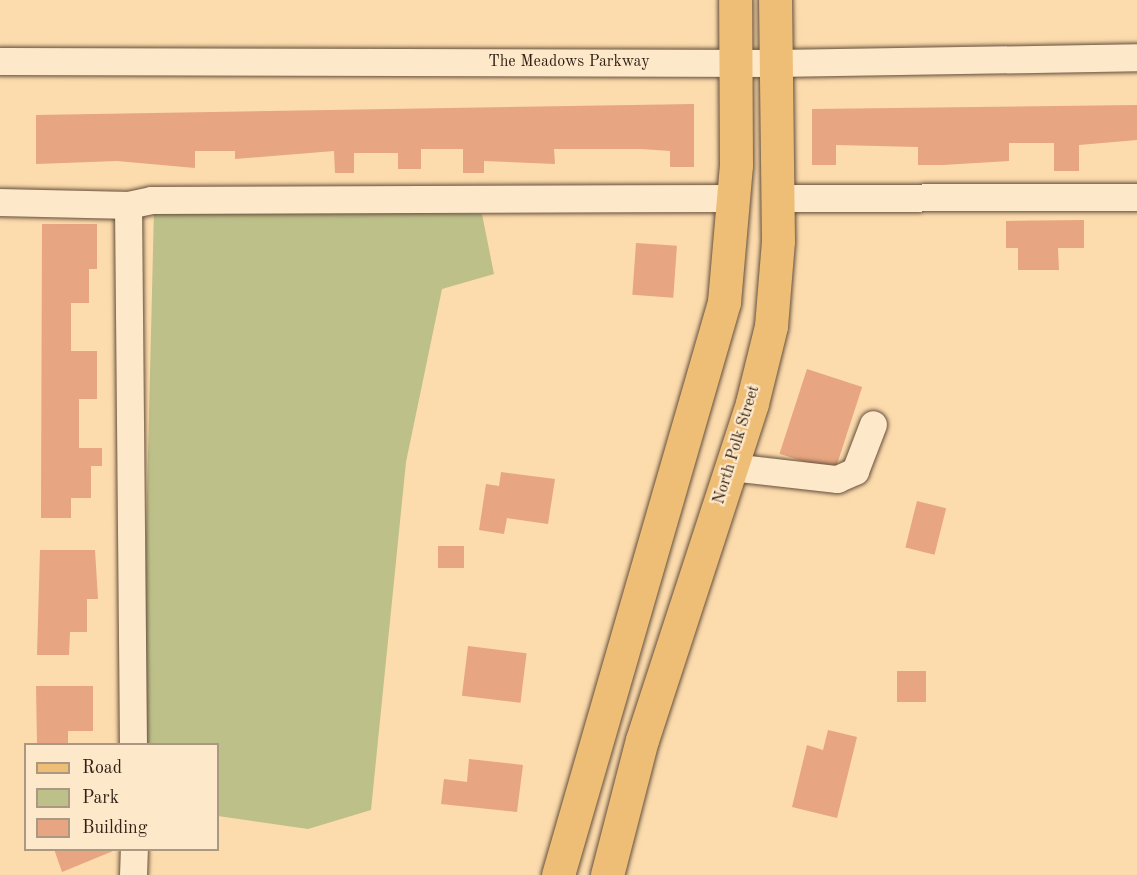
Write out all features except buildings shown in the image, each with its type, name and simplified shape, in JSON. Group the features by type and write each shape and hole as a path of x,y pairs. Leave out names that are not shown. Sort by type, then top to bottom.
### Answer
{"main road":[{"path":"558,875 724,302 735,198 735,0"},
{"name":"North Polk Street","path":"607,875 642,740 730,467 771,326 778,198 775,0"},
{"path":"601,730 642,740"}],"street":[{"name":"The Meadows Parkway","path":"0,61 776,63 1137,57"},
{"path":"778,198 1137,196"},
{"path":"0,202 128,205 152,200 735,198"},
{"path":"128,205 133,743"},
{"path":"730,467 837,479 855,471 873,424"},
{"path":"133,875 134,851"}],"green space":[{"path":"154,209 482,214 494,274 442,289 406,462 371,810 308,829 219,816 219,743 141,743"}]}
